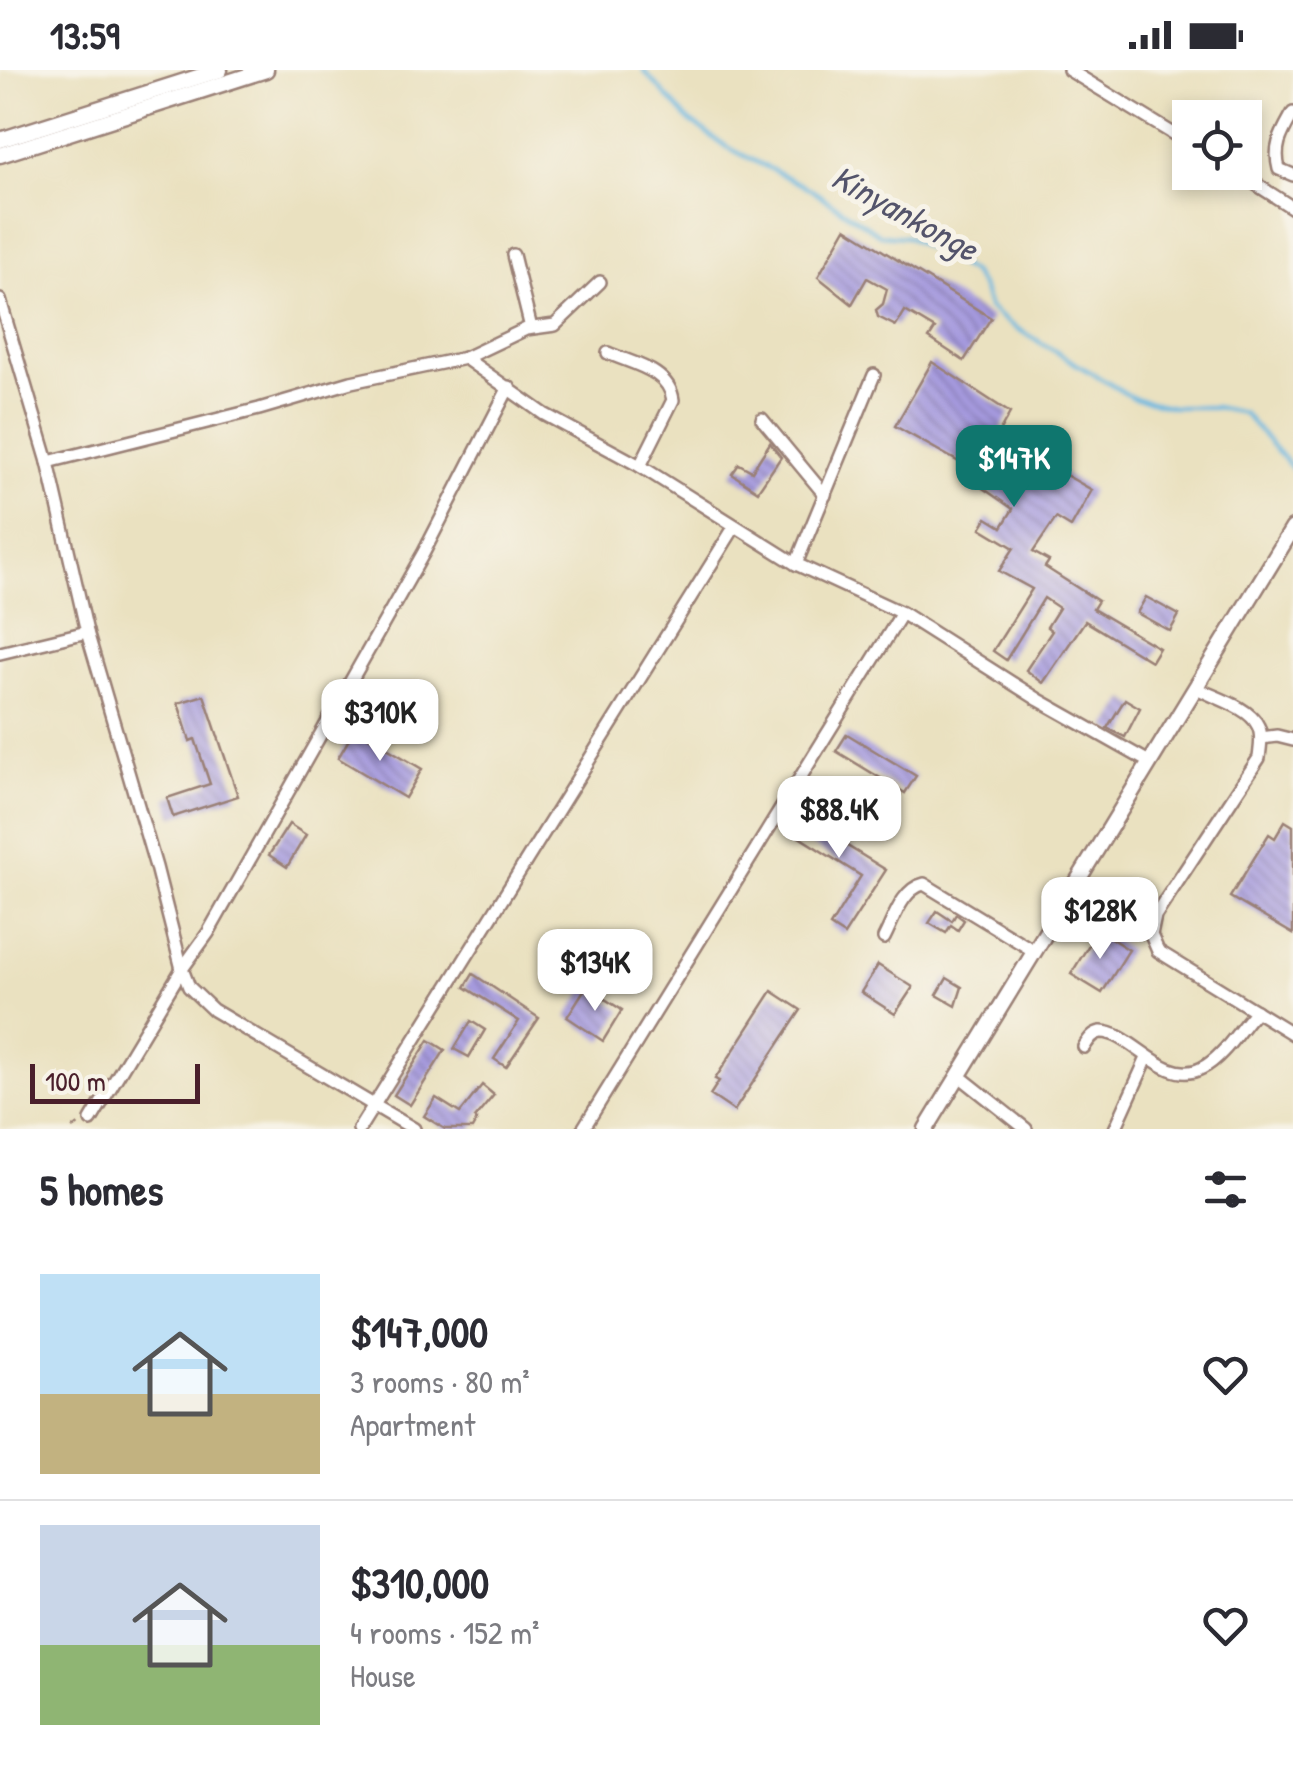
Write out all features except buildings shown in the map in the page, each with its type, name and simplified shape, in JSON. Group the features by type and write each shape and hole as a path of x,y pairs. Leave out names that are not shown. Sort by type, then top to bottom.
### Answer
{"main road":[{"path":"0,140 220,70"},
{"path":"0,155 266,70"},
{"path":"931,1127 958,1075 1293,528"}],"street":[{"path":"1069,70 1172,133"},
{"path":"1293,113 1279,138 1276,155 1280,169 1293,176"},
{"path":"1262,188 1293,208"},
{"path":"514,255 532,328"},
{"path":"48,462 351,382 465,358 532,328 555,325 600,282"},
{"path":"0,300 48,462 87,632 190,987 214,1010 414,1129"},
{"path":"608,353 664,378 671,388 673,400 640,466"},
{"path":"465,358 544,414 640,466 796,564 902,613 1038,700 1149,762"},
{"path":"796,564 874,375"},
{"path":"91,1120 182,969 208,934 415,569 508,387"},
{"path":"762,419 825,496"},
{"path":"359,1129 735,526"},
{"path":"582,1129 902,613"},
{"path":"0,653 87,632"},
{"path":"1196,688 1258,724 1259,758 1154,916 1151,935 1158,951 1293,1034"},
{"path":"1261,738 1293,740"},
{"path":"884,938 905,896 914,886 924,884 1034,951"},
{"path":"1084,1047 1092,1035 1101,1032 1114,1035 1147,1058 1173,1069 1193,1071 1203,1068 1256,1010"},
{"path":"1114,1129 1147,1058"},
{"path":"958,1075 1026,1129"}],"waterway":[{"name":"Kinyankonge","path":"643,70 688,120 727,147 810,189 880,235 908,237 972,273 989,308 1008,323 1133,398 1173,407 1215,407 1243,413 1293,469"}]}
